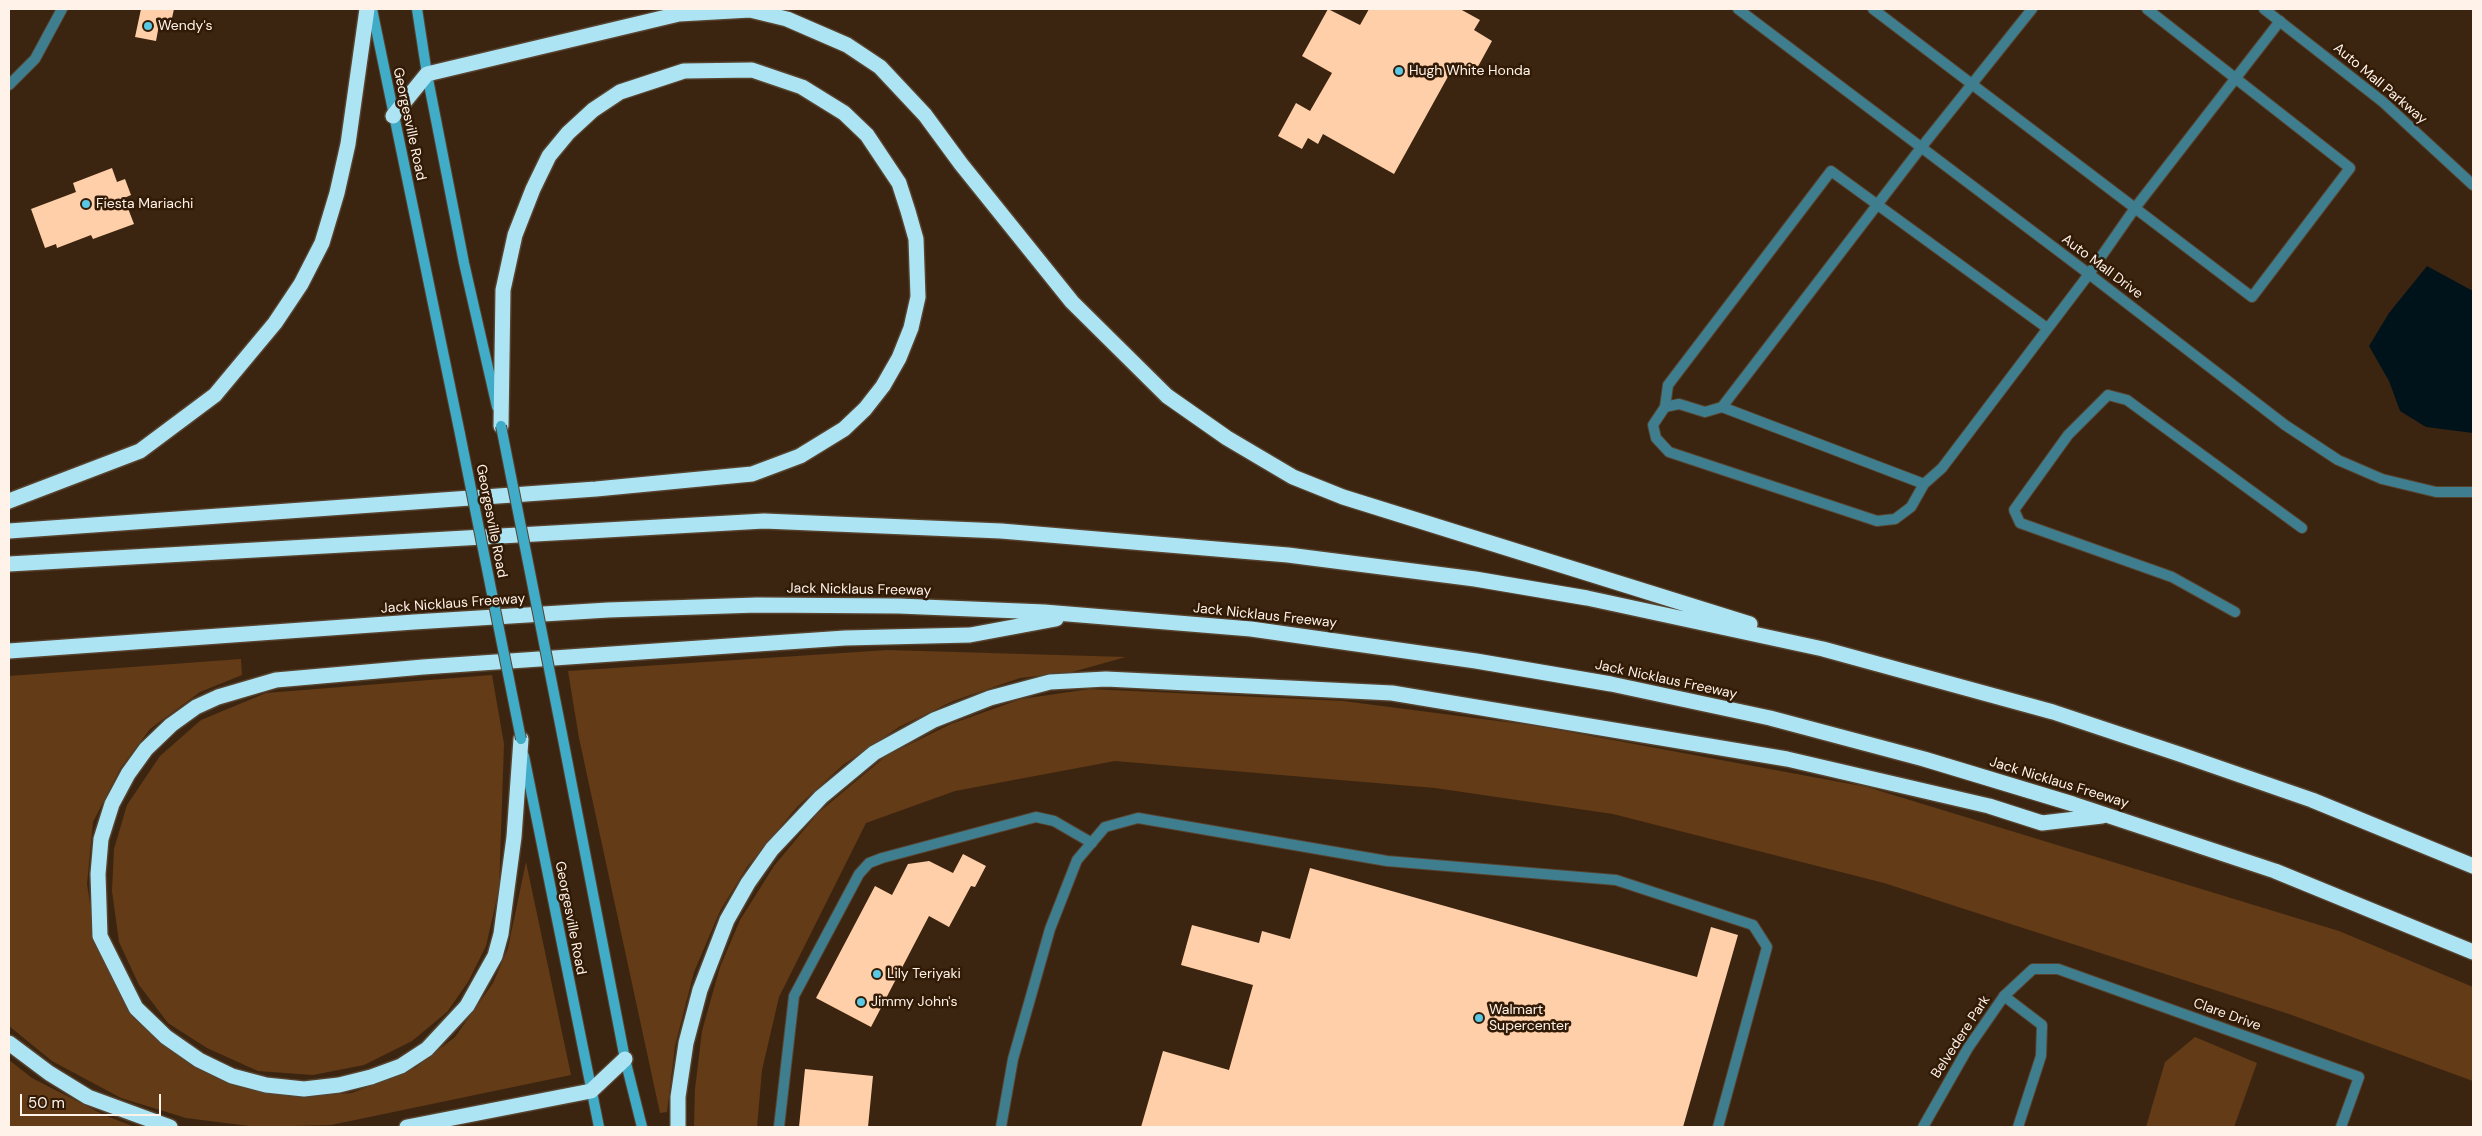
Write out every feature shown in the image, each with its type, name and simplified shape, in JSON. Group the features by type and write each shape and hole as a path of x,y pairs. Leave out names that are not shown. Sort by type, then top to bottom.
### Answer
{"highway":[{"path":"9,501 140,451 215,396 275,324 301,284 322,243 337,193 348,144 368,9"},
{"path":"393,116 427,74 679,14 750,10 787,18 847,45 880,67 926,115 961,164 1072,302 1167,396 1227,438 1293,477 1343,497 1813,646 2053,712 2321,804 2473,866"},
{"path":"9,531 596,489 752,474 800,456 844,428 865,409 883,386 899,358 911,328 916,305 918,267 916,239 908,211 899,183 867,135 844,113 802,87 752,70 684,70 620,92 593,110 568,133 549,156 533,188 515,235 503,290 501,426"},
{"path":"9,564 764,521 1002,531 1288,555 1475,579 1587,598 1813,646"},
{"name":"Jack Nicklaus Freeway","path":"9,651 608,610 757,605 899,606 1080,614 1309,636 1476,661 1611,684 1780,720 1924,758 2275,871 2473,952"},
{"path":"521,739 514,837 501,934 491,964 468,1006 427,1049 401,1066 371,1077 339,1085 304,1089 266,1085 232,1076 199,1060 166,1037 136,1008 100,936 98,874 102,839 112,804 128,774 146,749 171,725 196,707 218,697 276,680 423,667 845,638 970,635 1080,614"},
{"path":"678,1127 678,1097 686,1043 700,990 727,920 748,883 772,849 821,798 874,753 934,720 990,698 1050,682 1115,679 1392,693 1787,759 1989,806 2042,823 2108,816"},
{"path":"9,1043 49,1074 88,1097 170,1127"},
{"path":"407,1127 591,1091 626,1059"}],"main road":[{"name":"Georgesville Road","path":"372,9 460,434 599,1127"},
{"name":"Georgesville Road","path":"417,9 427,74 464,263 501,426 626,1059 642,1127"}],"street":[{"path":"9,85 35,59 62,9"},
{"name":"Auto Mall Drive","path":"1738,9 1920,149 2089,274 2285,425 2338,460 2382,479 2436,492 2473,492"},
{"path":"1873,9 2252,297 2350,168 2147,9"},
{"path":"1665,407 1679,404 1705,412 1722,407 1920,149 2032,9"},
{"name":"Auto Mall Parkway","path":"2264,9 2383,102 2473,185"},
{"path":"2047,328 1831,171 1668,385 1665,407 1653,424 1656,438 1668,452 1877,521 1895,519 1911,507 1924,484 1942,468 2089,274 2135,208 2280,21"},
{"path":"2235,612 2172,577 2020,523 2014,510 2068,435 2108,395 2127,400 2302,528"},
{"path":"1722,407 1924,484"},
{"path":"779,1127 794,996 859,874 869,864 882,858 1036,818 1054,821 1092,843"},
{"path":"1001,1127 1014,1060 1050,929 1077,860 1105,827 1138,818 1387,861 1616,880 1753,924 1767,947 1718,1127"},
{"name":"Belvedere Park","path":"1923,1127 1968,1048 2004,996 2033,969"},
{"name":"Clare Drive","path":"2033,969 2058,969 2359,1076 2341,1127"},
{"path":"2004,996 2042,1024 2041,1056 2018,1127"}],"shaded area":[{"path":"2427,266 2473,291 2473,433 2426,427 2400,411 2389,381 2369,346 2389,313"},
{"path":"888,650 1126,657 1072,672 1020,678 953,701 899,727 843,765 797,807 747,867 720,911 694,972 675,1046 667,1112 660,1113 579,738 568,671"},
{"path":"241,659 242,675 200,692 150,729 120,769 93,822 87,884 96,943 119,991 150,1033 192,1066 239,1087 292,1097 352,1093 415,1068 455,1037 493,983 508,948 526,862 571,1075 331,1125 257,1127 186,1118 121,1098 52,1061 9,1026 9,676"},
{"path":"492,675 504,744 499,889 486,946 468,982 447,1012 412,1041 364,1065 313,1075 258,1071 207,1048 168,1023 139,985 119,942 112,891 114,849 127,805 160,756 201,720 266,693"},
{"path":"1090,689 1343,701 1537,726 1867,787 2339,931 2473,987 2473,1081 2289,1014 1884,883 1613,814 1435,788 1115,761 955,791 866,823 779,997 762,1070 757,1127 694,1127 695,1089 702,1031 720,967 740,920 774,866 818,813 886,756 951,724 1021,699"},
{"path":"2195,1037 2257,1063 2234,1127 2146,1127 2165,1062"},
{"path":"9,1060 32,1078 104,1115 135,1127 9,1127"}],"building":[{"name":"Wendy's","path":"141,9 174,9 170,27 159,25 156,41 135,37"},
{"path":"1328,9 1360,25 1369,9 1460,9 1480,20 1474,30 1492,41 1475,72 1456,62 1394,174 1323,134 1318,144 1308,138 1302,149 1278,136 1296,103 1310,111 1332,73 1302,56"},
{"name":"Fiesta Mariachi","path":"112,168 117,182 125,179 131,195 124,198 134,224 93,239 91,235 57,248 56,244 45,248 31,209 76,192 73,183"},
{"path":"963,854 986,866 975,887 971,886 949,927 929,916 871,1027 816,998 875,886 892,895 908,864 929,861 953,873"},
{"name":"Walmart Supercenter","path":"1310,868 1697,977 1711,927 1738,935 1683,1127 1141,1127 1163,1051 1229,1070 1253,985 1181,965 1192,925 1259,943 1262,931 1290,939"},
{"path":"805,1069 873,1076 868,1127 799,1127"}],"place":[{"name":"Wendy's","path":"148,26"},
{"name":"Hugh White Honda","path":"1399,71"},
{"name":"Fiesta Mariachi","path":"86,204"},
{"name":"Lily Teriyaki","path":"877,974"},
{"name":"Jimmy John's","path":"861,1002"},
{"name":"Walmart Supercenter","path":"1479,1018"}]}
